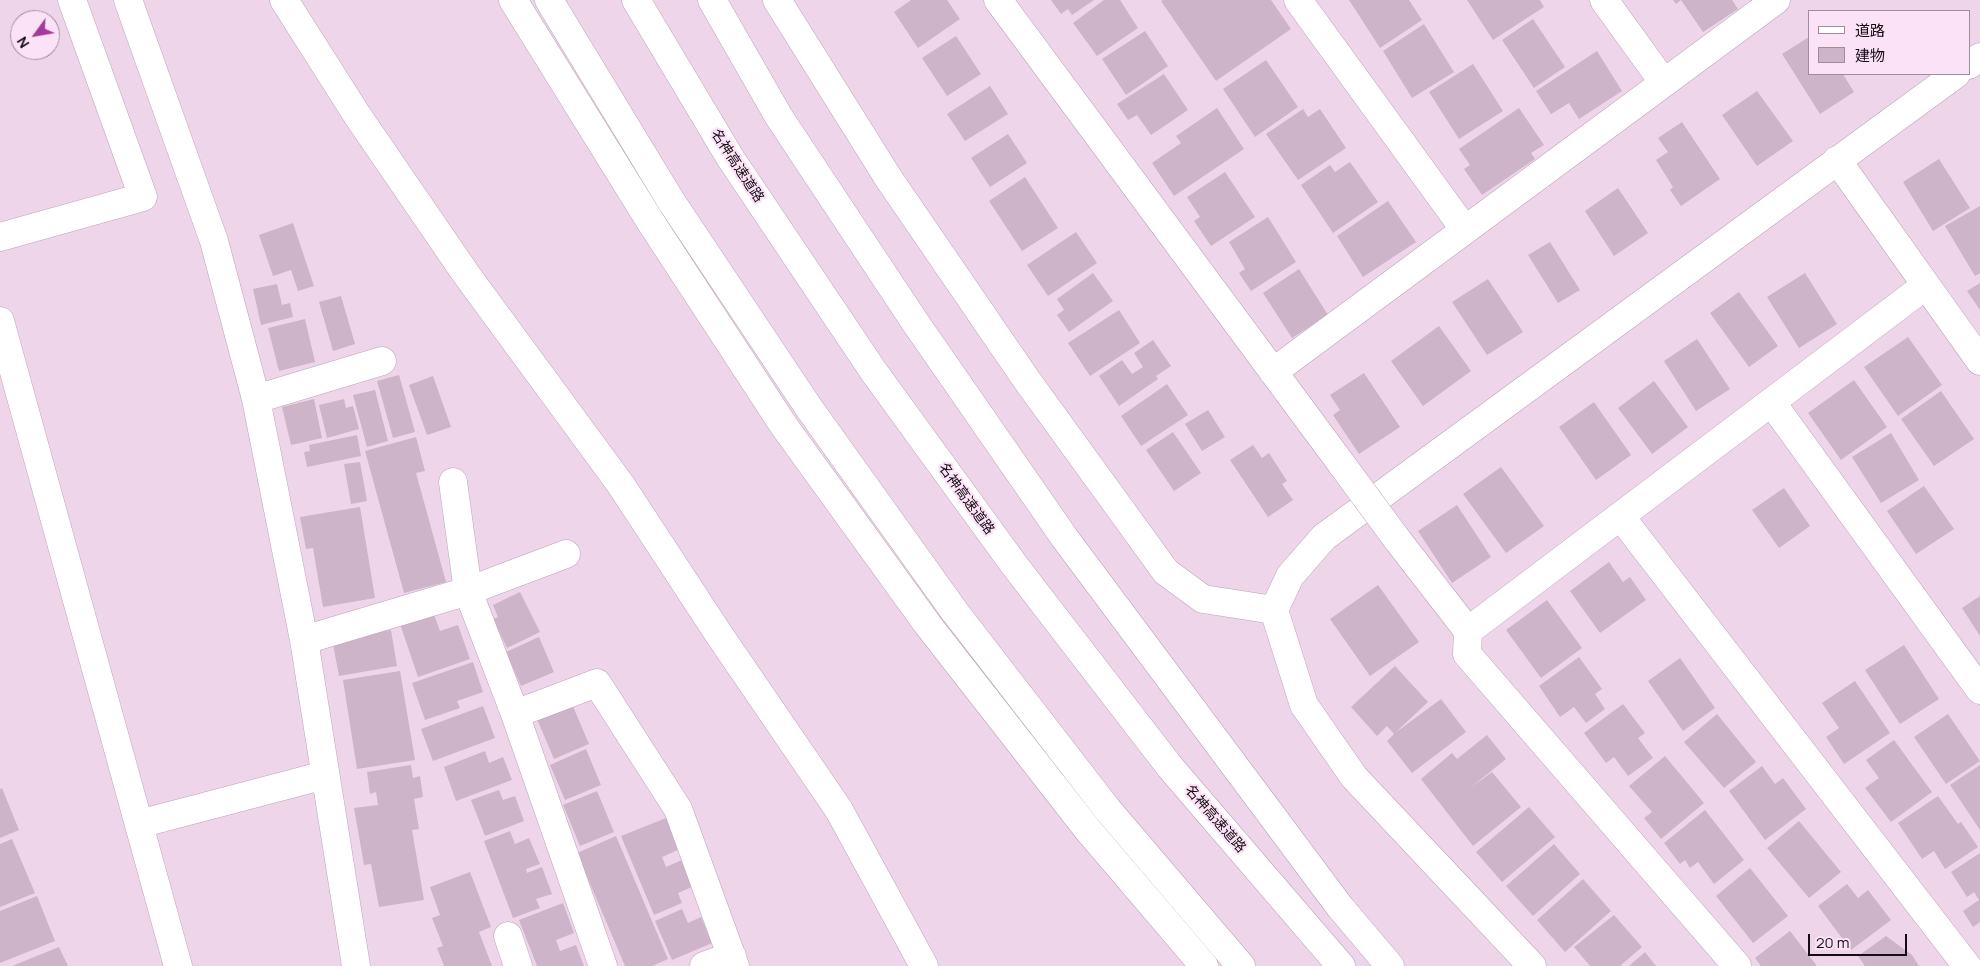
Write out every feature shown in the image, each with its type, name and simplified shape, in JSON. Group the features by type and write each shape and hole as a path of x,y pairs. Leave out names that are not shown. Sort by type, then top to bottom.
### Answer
{"main road":[{"path":"0,237 143,196 72,0"},
{"path":"128,0 214,241 256,399 304,640 356,966"},
{"path":"284,0 358,115 466,274 621,485 718,633 839,810 924,966"},
{"path":"513,0 650,221 784,426 934,633 1088,830 1204,966"},
{"path":"550,0 671,201 809,408 954,612 1108,810 1241,966"},
{"name":"名神高速道路","path":"636,0 731,159 868,364 1015,566 1170,767 1341,966"},
{"path":"712,0 779,117 915,322 1064,536 1340,908 1390,966"},
{"path":"777,0 889,179 1026,379 1166,572 1203,599 1274,610"},
{"path":"998,0 1396,538 1468,631 1467,654 1737,966"},
{"path":"1298,0 1465,230"},
{"path":"1604,0 1664,83"},
{"path":"1273,372 1776,0"},
{"path":"1532,966 1354,777 1304,705 1274,610 1290,576 1324,537 1955,75"},
{"path":"1837,160 1980,361"},
{"path":"1468,631 1925,286"},
{"path":"0,321 178,966"},
{"path":"256,399 382,361"},
{"path":"1772,403 1980,690"},
{"path":"453,482 468,591 515,714 603,966"},
{"path":"1621,517 1968,966"},
{"path":"304,640 468,591 566,554"},
{"path":"515,714 598,683 678,809 733,961 704,966"},
{"path":"140,824 325,774"},
{"path":"508,936 518,966"}],"building":[{"path":"911,0 947,0 960,19 918,48 894,12"},
{"path":"1051,0 1094,0 1072,15 1068,9 1061,14"},
{"path":"1104,0 1120,0 1138,28 1097,56 1073,23"},
{"path":"1271,0 1291,29 1216,81 1161,1"},
{"path":"1349,0 1409,0 1422,20 1380,48"},
{"path":"1467,0 1540,0 1544,7 1493,40"},
{"path":"1673,0 1681,0 1676,4"},
{"path":"1681,0 1732,0 1738,9 1703,32"},
{"path":"1533,19 1565,67 1534,88 1502,40"},
{"path":"1424,24 1454,72 1412,98 1383,51"},
{"path":"1145,31 1168,66 1126,95 1102,59"},
{"path":"956,36 981,74 947,96 922,58"},
{"path":"1808,38 1808,75 1844,75 1854,92 1820,114 1782,54"},
{"path":"1597,51 1622,91 1579,119 1569,103 1551,114 1536,91"},
{"path":"1266,60 1298,107 1255,137 1223,89"},
{"path":"1473,64 1503,111 1459,139 1429,92"},
{"path":"1164,74 1188,110 1151,135 1137,115 1128,120 1117,104"},
{"path":"990,86 1008,114 965,141 947,114"},
{"path":"1757,91 1793,141 1757,166 1722,115"},
{"path":"1217,108 1244,149 1174,196 1152,163 1181,143 1176,136"},
{"path":"1519,108 1544,145 1531,153 1535,159 1482,195 1464,169 1470,165 1459,149"},
{"path":"1303,109 1308,117 1320,109 1346,148 1298,180 1266,134"},
{"path":"1682,122 1720,179 1681,206 1670,190 1673,187 1656,160 1668,152 1658,138"},
{"path":"1008,134 1027,163 990,187 971,158"},
{"path":"1939,159 1970,208 1933,231 1903,182"},
{"path":"1350,162 1378,202 1333,233 1301,185 1330,165 1335,172"},
{"path":"1225,172 1255,217 1211,246 1194,221 1200,217 1187,197"},
{"path":"1025,177 1058,228 1022,251 989,201"},
{"path":"1618,188 1648,233 1614,256 1585,211"},
{"path":"1388,201 1416,242 1363,277 1337,236"},
{"path":"1980,206 1980,273 1975,276 1945,226"},
{"path":"1268,217 1296,262 1251,291 1239,273 1245,269 1229,242"},
{"path":"293,223 314,286 298,291 291,270 273,276 259,235"},
{"path":"1076,232 1097,263 1048,296 1027,265"},
{"path":"1550,242 1580,290 1558,303 1528,255"},
{"path":"1299,269 1328,315 1292,338 1263,293"},
{"path":"1093,273 1113,301 1069,332 1057,315 1064,310 1057,299"},
{"path":"1805,273 1837,324 1799,348 1767,297"},
{"path":"1488,279 1523,332 1487,355 1452,302"},
{"path":"1980,283 1980,310 1967,291"},
{"path":"277,284 282,305 290,303 293,317 261,325 253,289"},
{"path":"1739,292 1778,346 1749,367 1710,313"},
{"path":"341,296 355,344 333,351 319,302"},
{"path":"1119,310 1140,343 1090,376 1068,343"},
{"path":"305,319 315,362 279,371 268,328"},
{"path":"1439,326 1471,371 1423,406 1391,361"},
{"path":"1908,337 1942,385 1898,416 1864,367"},
{"path":"1697,339 1730,389 1696,411 1664,361"},
{"path":"1153,340 1171,366 1156,376 1158,379 1119,406 1099,376 1122,360 1132,374 1143,367 1134,353"},
{"path":"1364,373 1400,427 1359,454 1333,415 1340,410 1330,395"},
{"path":"399,375 415,432 393,438 377,381"},
{"path":"433,376 451,427 427,435 409,385"},
{"path":"1854,380 1887,427 1841,460 1808,413"},
{"path":"1654,381 1688,427 1652,454 1618,408"},
{"path":"1167,384 1188,415 1141,446 1121,416"},
{"path":"375,390 388,441 367,447 353,395"},
{"path":"1941,391 1974,439 1934,466 1901,419"},
{"path":"314,399 322,438 291,445 282,407"},
{"path":"344,399 346,408 353,406 359,429 327,438 319,405"},
{"path":"1594,402 1631,455 1596,480 1559,427"},
{"path":"1208,410 1225,437 1202,451 1185,424"},
{"path":"1173,432 1201,473 1174,491 1146,450"},
{"path":"1891,433 1919,480 1881,503 1852,457"},
{"path":"357,435 361,456 307,467 304,452 310,451 309,445"},
{"path":"416,437 425,471 416,473 446,582 404,593 365,451"},
{"path":"1253,445 1262,458 1269,453 1287,481 1282,484 1293,500 1268,517 1230,460"},
{"path":"360,462 367,501 351,504 344,464"},
{"path":"1501,467 1544,526 1506,553 1463,494"},
{"path":"1924,486 1954,529 1916,554 1887,511"},
{"path":"1784,488 1810,526 1779,548 1752,510"},
{"path":"1457,505 1491,557 1452,583 1418,531"},
{"path":"360,507 375,598 323,607 313,548 306,549 300,517"},
{"path":"1609,562 1623,582 1630,577 1646,600 1600,633 1570,591"},
{"path":"1378,585 1419,642 1370,676 1330,619"},
{"path":"520,592 540,632 507,648 493,619 498,617 493,605"},
{"path":"1980,596 1980,636 1962,608"},
{"path":"1547,600 1582,648 1541,678 1506,630"},
{"path":"432,609 440,631 458,625 470,659 418,677 399,621"},
{"path":"391,630 397,666 339,676 332,639"},
{"path":"539,637 554,672 521,686 506,652"},
{"path":"1904,645 1939,699 1900,724 1865,670"},
{"path":"1579,657 1602,689 1595,694 1605,709 1586,723 1574,707 1560,717 1539,686"},
{"path":"1680,658 1715,708 1683,731 1648,681"},
{"path":"473,662 483,692 457,701 460,708 425,720 412,683"},
{"path":"1395,666 1428,702 1395,733 1441,699 1466,732 1412,773 1387,741 1394,734 1387,726 1377,736 1351,707"},
{"path":"400,671 415,760 357,769 343,680"},
{"path":"1855,681 1890,733 1844,764 1826,737 1839,728 1822,703"},
{"path":"572,704 589,744 554,759 537,719"},
{"path":"1623,704 1645,733 1638,738 1653,758 1628,776 1614,757 1606,763 1584,733"},
{"path":"483,706 495,738 433,761 421,729"},
{"path":"1717,714 1756,762 1724,788 1684,742"},
{"path":"1948,714 1980,761 1946,784 1914,737"},
{"path":"1487,735 1506,759 1470,788 1492,772 1521,807 1473,846 1421,779 1452,753 1457,759"},
{"path":"1894,740 1932,792 1891,822 1865,788 1879,778 1866,760"},
{"path":"586,749 601,785 565,800 550,765"},
{"path":"485,751 489,763 503,757 512,780 456,801 444,767"},
{"path":"1665,756 1704,803 1661,839 1644,818 1652,812 1629,786"},
{"path":"411,765 413,778 420,776 423,797 414,799 419,829 412,830 424,900 379,907 371,864 364,865 354,808 378,805 376,792 370,794 367,772"},
{"path":"1980,765 1980,830 1950,785"},
{"path":"1762,766 1775,784 1783,778 1806,809 1765,840 1729,791"},
{"path":"2,788 19,830 0,838 0,789"},
{"path":"499,790 503,800 515,796 524,821 485,836 471,800"},
{"path":"597,791 614,832 580,846 563,805"},
{"path":"1938,796 1958,824 1961,822 1978,847 1945,869 1934,851 1922,859 1898,823"},
{"path":"1529,807 1555,837 1502,882 1476,852"},
{"path":"1705,810 1744,860 1714,884 1698,862 1690,868 1685,860 1680,864 1664,843"},
{"path":"666,818 680,849 662,857 666,867 682,860 694,886 678,893 682,903 654,915 621,836"},
{"path":"1799,821 1841,872 1809,898 1767,848"},
{"path":"510,831 515,844 529,838 540,864 526,869 527,873 542,867 552,894 536,899 540,908 513,918 484,841"},
{"path":"616,836 668,959 652,966 625,966 577,853"},
{"path":"12,839 35,893 0,907 0,844"},
{"path":"1554,844 1580,874 1533,916 1506,886"},
{"path":"1980,853 1980,922 1973,927 1963,911 1979,900 1974,892 1967,897 1951,872"},
{"path":"1750,868 1788,916 1753,943 1716,896"},
{"path":"470,872 491,927 479,932 492,966 444,966 437,948 443,946 432,918 440,915 430,887"},
{"path":"1583,879 1611,911 1565,952 1537,920"},
{"path":"1847,884 1858,898 1868,890 1891,920 1851,950 1818,906"},
{"path":"37,896 55,941 0,963 0,911"},
{"path":"563,903 574,933 556,940 560,951 576,945 584,966 537,966 519,920"},
{"path":"682,909 688,923 701,917 712,943 672,960 655,921"},
{"path":"1614,915 1642,947 1620,966 1590,966 1574,947"},
{"path":"1790,931 1817,966 1761,966 1755,958"},
{"path":"1886,936 1912,955 1919,966 1865,966 1858,956"},
{"path":"59,947 68,966 12,966"},
{"path":"1645,952 1656,966 1629,966"}]}
